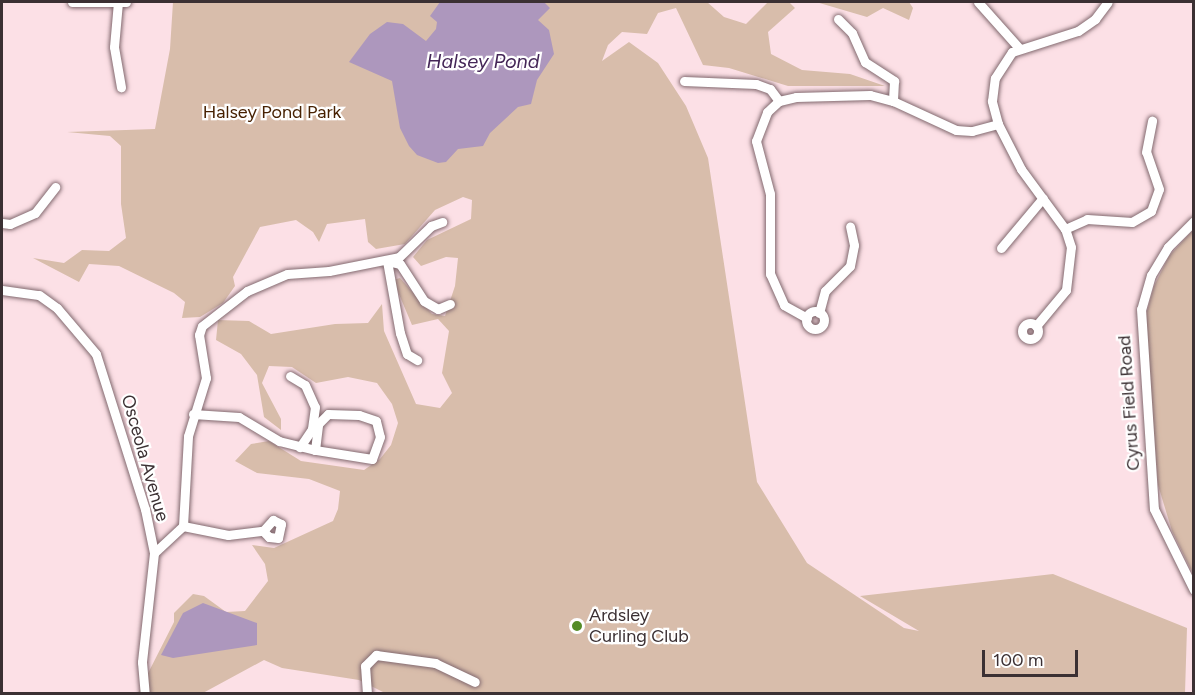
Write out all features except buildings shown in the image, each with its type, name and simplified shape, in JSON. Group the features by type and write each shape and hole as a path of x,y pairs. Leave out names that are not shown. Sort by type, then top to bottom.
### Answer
{"street":[{"path":"72,2 126,2"},
{"path":"118,2 114,47 121,87"},
{"path":"978,2 1019,48"},
{"path":"1036,326 1058,304 1069,282 1071,247 1065,229 1021,169 998,124 993,101 995,76 1002,62 1019,48 1078,31 1095,19 1108,2"},
{"path":"838,19 852,33 865,62 894,81 893,101"},
{"path":"684,81 756,84 770,89 779,101"},
{"path":"807,318 813,312 819,313 824,320 820,328 810,327 807,318 784,305 768,264 770,194 756,141 763,118 779,101 860,95 893,101 956,130 972,131 998,124"},
{"path":"1065,229 1087,219 1132,222 1151,211 1159,189 1146,152 1152,121"},
{"path":"2,223 35,213 55,187"},
{"path":"1001,248 1043,198"},
{"name":"Cyrus Field Road","path":"1194,221 1168,247 1151,275 1141,309 1141,341 1154,509 1194,590"},
{"path":"154,553 183,526 193,414 206,378 199,335 202,326 247,291 287,274 329,272 399,257 431,226 442,222"},
{"path":"819,313 825,291 850,266 854,246 850,226"},
{"path":"387,261 400,264 424,301 438,309 450,304"},
{"path":"387,261 400,333 407,354 417,360"},
{"name":"Osceola Avenue","path":"2,290 39,295 57,308 96,354 145,508 154,553 142,662 145,693"},
{"path":"290,376 305,385 315,407 312,429 300,447"},
{"path":"193,414 239,417 279,441 315,450 372,459 380,427 376,421 366,417 328,414 318,424 315,450"},
{"path":"183,526 228,535 263,531"},
{"path":"367,693 365,666 376,655 435,663 475,682"}],"green space":[{"name":"Halsey Pond Park","path":"173,2 707,2 724,17 746,24 768,2 789,2 795,8 768,32 771,54 802,70 850,74 885,86 788,86 729,68 703,65 676,8 658,13 647,34 622,32 608,45 602,61 629,42 658,63 686,106 708,158 757,482 807,563 904,628 919,631 860,596 1053,574 1187,628 1185,693 387,694 359,680 282,668 264,660 203,693 138,693 174,622 174,613 193,594 204,596 226,612 245,611 268,581 265,564 252,545 274,548 333,521 338,509 340,491 309,479 257,473 235,461 251,444 269,441 301,461 364,470 380,459 391,445 398,423 392,404 377,383 348,377 316,383 292,367 269,366 262,383 281,419 281,430 264,417 257,375 241,354 216,340 218,320 249,321 271,334 335,324 368,323 382,304 384,331 416,404 440,408 452,393 442,373 449,331 438,319 412,325 393,280 400,278 432,314 445,316 455,286 458,258 446,257 421,266 413,257 427,240 471,219 472,200 463,197 435,210 405,244 376,249 368,242 365,219 327,224 319,242 313,232 296,220 260,227 233,277 235,286 223,303 200,317 182,318 185,302 174,293 119,266 89,264 79,282 33,258 64,263 82,250 109,251 126,238 121,204 121,146 110,136 67,132 155,129 170,49"},
{"path":"816,2 909,2 913,8 909,20 883,8 867,17"},
{"path":"1193,230 1193,574 1172,531 1158,485 1145,318 1154,286 1169,256"}],"water":[{"name":"Halsey Pond","path":"440,2 544,2 550,8 538,20 549,30 554,54 537,80 531,104 518,107 490,133 483,146 458,149 446,162 438,163 417,155 409,146 400,128 392,81 349,62 370,34 387,22 403,24 426,41 436,29 437,22 430,16"},
{"path":"203,603 257,623 257,645 173,658 161,655 183,613"}],"place":[{"name":"Ardsley Curling Club","path":"577,626"}]}
